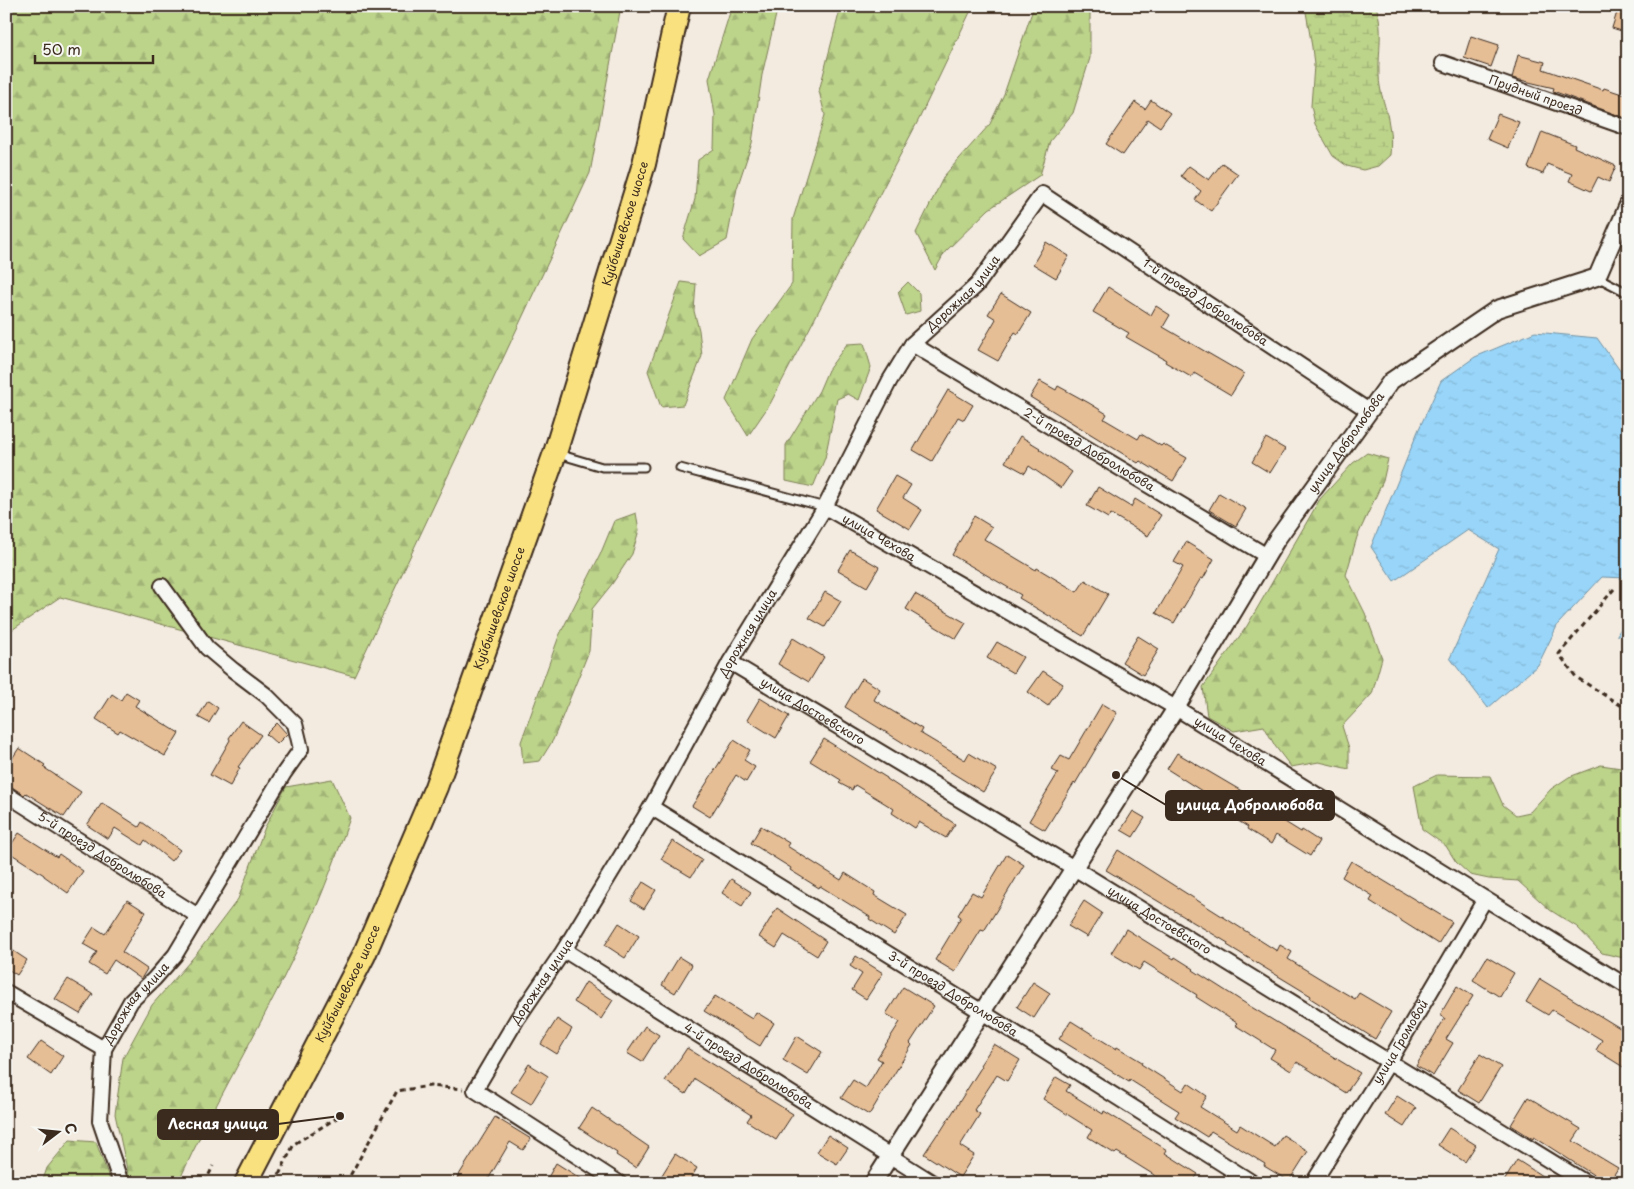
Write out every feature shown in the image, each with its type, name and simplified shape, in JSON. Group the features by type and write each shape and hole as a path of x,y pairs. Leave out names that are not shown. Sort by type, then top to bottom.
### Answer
{"highway":[{"name":"Куйбышевское шоссе","path":"246,1183 364,955 432,796 555,453 644,164 679,6"}],"street":[{"name":"Прудный проезд","path":"1443,63 1628,128"},
{"name":"Дорожная улица","path":"475,1090 518,1019 564,950 651,807 730,662 824,507 890,380 912,344 977,285 1042,194"},
{"name":"1-й проезд Добролюбова","path":"1042,194 1370,411"},
{"path":"1597,277 1628,205"},
{"name":"улица Добролюбова","path":"873,1183 1176,708 1277,539 1391,381 1497,309 1597,277"},
{"name":"2-й проезд Добролюбова","path":"912,344 1267,556"},
{"name":"улица Чехова","path":"824,507 1176,708 1628,987"},
{"name":"Дорожная улица","path":"120,1183 100,1121 104,1049 131,1002 175,955 284,773 301,748 295,724 266,695 207,648 162,586"},
{"name":"улица Достоевского","path":"730,662 1074,868 1586,1183"},
{"name":"5-й проезд Добролюбова","path":"6,794 198,916"},
{"name":"3-й проезд Добролюбова","path":"651,807 1253,1183"},
{"name":"улица Громовой","path":"1313,1183 1389,1062 1485,899"},
{"name":"4-й проезд Добролюбова","path":"564,950 933,1183"},
{"path":"6,992 104,1049"},
{"path":"475,1090 620,1183"}],"lane":[{"path":"1597,277 1628,293"},
{"path":"555,453 602,467 644,468"},
{"path":"680,468 824,507"}],"path":[{"path":"1614,589 1559,654 1576,677 1628,710"},
{"path":"346,1183 397,1091 430,1086 475,1090"},
{"path":"275,1183 294,1144 340,1116"},
{"path":"204,1183 213,1166"}],"green space":[{"path":"6,6 621,6 590,173 354,676 60,597 6,634"},
{"path":"732,6 778,6 762,75 752,143 737,188 727,240 699,256 683,239 695,199 698,160 714,149 715,115 709,79"},
{"path":"841,6 973,6 919,119 770,404 748,436 726,400 752,339 792,284 793,219 825,115 819,91"},
{"path":"1034,6 1090,6 1090,58 1073,113 1050,141 1040,175 989,209 945,252 935,270 916,233 944,176 990,124 1004,94"},
{"path":"1303,6 1376,6 1380,23 1379,82 1391,140 1390,155 1378,166 1363,170 1347,166 1333,156 1315,124 1311,106 1314,65 1306,12"},
{"path":"681,282 696,284 694,311 699,330 702,356 683,405 661,407 648,371"},
{"path":"908,282 919,293 920,311 906,315 898,292"},
{"path":"864,343 871,367 859,400 848,394 837,399 825,458 813,487 786,481 786,445 819,391 828,370 847,344"},
{"path":"1367,453 1388,459 1383,481 1357,537 1346,575 1365,613 1382,658 1372,694 1342,726 1349,748 1349,769 1319,762 1291,767 1275,746 1264,726 1234,731 1207,716 1203,687 1247,626 1320,499 1353,463"},
{"path":"636,513 639,530 632,554 592,609 589,651 553,740 540,761 523,763 521,742 559,636 600,555 614,521"},
{"path":"1601,765 1628,769 1625,783 1628,796 1628,959 1602,953 1577,927 1550,910 1518,881 1489,879 1470,875 1456,862 1446,846 1422,829 1414,786 1437,775 1490,776 1503,805 1516,815 1530,812 1551,789 1569,777"},
{"path":"332,779 350,818 318,903 282,981 206,1125 178,1183 130,1183 115,1114 123,1058 152,1005 198,952 238,899 265,827 286,787"},
{"path":"70,1140 96,1142 111,1183 42,1183 47,1168"}],"water":[{"path":"1535,332 1597,338 1628,382 1628,578 1602,577 1558,624 1538,665 1488,708 1450,658 1499,549 1468,530 1394,581 1371,547 1418,431 1441,381 1475,357"},
{"path":"1628,616 1628,637 1617,635"}],"building":[{"path":"1619,6 1628,6 1628,33 1612,28"},
{"path":"1471,36 1499,45 1491,67 1464,58"},
{"path":"1518,55 1545,62 1543,69 1603,90 1604,88 1628,96 1628,119 1553,91 1554,88 1512,78"},
{"path":"1151,100 1170,113 1160,127 1148,119 1123,155 1106,144 1135,102 1145,109"},
{"path":"1498,114 1519,122 1508,148 1487,139"},
{"path":"1542,132 1575,145 1574,147 1616,166 1609,182 1598,177 1591,191 1569,181 1572,174 1547,164 1543,174 1528,168"},
{"path":"1222,163 1238,174 1211,211 1195,200 1201,191 1181,176 1189,166 1209,180"},
{"path":"1046,242 1069,256 1056,278 1033,264"},
{"path":"1108,287 1151,315 1156,306 1170,315 1163,327 1244,374 1231,395 1194,373 1191,377 1165,362 1166,360 1126,337 1129,333 1093,312"},
{"path":"1001,294 1031,313 1018,334 1015,332 998,361 978,350 996,319 988,314"},
{"path":"1040,381 1056,390 1058,386 1089,403 1107,414 1104,419 1138,439 1141,434 1187,458 1173,481 1140,461 1138,463 1030,397"},
{"path":"948,390 973,405 964,420 958,417 932,461 913,450"},
{"path":"1020,436 1040,448 1072,472 1061,488 1029,466 1025,473 1005,462"},
{"path":"1266,438 1285,449 1270,473 1252,462"},
{"path":"895,476 911,485 903,498 922,510 910,529 876,509"},
{"path":"1098,487 1131,507 1135,499 1161,515 1148,536 1111,514 1108,518 1087,506"},
{"path":"1219,493 1246,509 1236,526 1209,510"},
{"path":"974,516 992,527 984,539 1036,570 1037,568 1077,592 1085,580 1108,594 1083,636 1019,598 1021,595 952,555"},
{"path":"1186,542 1214,559 1174,623 1156,613 1183,567 1174,562"},
{"path":"850,550 879,567 867,587 838,570"},
{"path":"825,592 841,601 825,627 809,618"},
{"path":"915,594 966,623 956,639 906,609"},
{"path":"1138,636 1159,649 1143,675 1122,662"},
{"path":"793,638 824,657 809,682 778,664"},
{"path":"997,642 1023,657 1013,673 987,658"},
{"path":"1043,671 1063,684 1048,706 1028,692"},
{"path":"862,678 880,689 874,700 922,729 920,733 965,760 969,753 997,770 983,792 845,707"},
{"path":"126,692 139,700 135,706 179,733 165,756 120,730 118,733 96,719 112,694 121,700"},
{"path":"760,698 789,716 776,738 747,720"},
{"path":"208,701 218,708 209,723 198,717"},
{"path":"1102,704 1117,713 1045,830 1029,821 1058,773 1052,770 1061,756 1069,760"},
{"path":"241,721 261,735 238,767 240,768 230,786 210,775 230,740 229,738"},
{"path":"277,723 287,734 277,744 266,734"},
{"path":"824,739 887,778 955,824 946,838 919,822 915,828 892,813 894,809 855,785 852,790 839,783 841,780 810,761"},
{"path":"734,740 750,750 744,760 755,767 746,782 736,775 710,817 692,806"},
{"path":"19,748 45,765 43,767 81,792 64,817 6,783 6,768"},
{"path":"1177,753 1245,793 1243,796 1301,832 1302,830 1319,841 1310,856 1276,835 1271,844 1247,829 1248,827 1201,798 1205,793 1167,769"},
{"path":"102,803 139,827 142,822 180,850 171,861 145,840 142,845 115,828 108,839 87,825"},
{"path":"1133,811 1145,818 1133,837 1121,830"},
{"path":"761,826 789,843 787,846 841,880 845,873 875,892 874,895 907,915 894,935 869,919 870,917 790,870 791,868 751,843"},
{"path":"19,833 57,857 59,854 83,871 68,893 7,851"},
{"path":"672,841 702,860 691,877 661,859"},
{"path":"1118,850 1277,951 1280,945 1292,952 1288,959 1321,979 1355,999 1359,993 1391,1012 1375,1039 1310,998 1311,996 1227,945 1228,943 1106,870"},
{"path":"1007,854 1024,865 984,931 981,930 955,972 935,960 961,917 958,915 972,892 981,897"},
{"path":"1351,861 1452,922 1438,944 1370,901 1373,896 1342,877"},
{"path":"731,879 751,892 742,906 722,893"},
{"path":"643,882 656,890 644,909 631,901"},
{"path":"127,900 146,912 122,952 147,969 141,979 114,960 105,974 89,964 97,952 83,944 94,927 105,934"},
{"path":"1084,901 1102,913 1087,937 1068,926"},
{"path":"777,908 826,941 817,956 784,935 776,948 759,937"},
{"path":"619,923 639,936 625,958 605,945"},
{"path":"1126,929 1174,959 1175,957 1248,1005 1360,1073 1346,1093 1297,1062 1291,1071 1270,1058 1275,1050 1235,1025 1237,1023 1196,997 1197,995 1144,962 1139,970 1111,953"},
{"path":"6,946 27,960 17,975 6,968"},
{"path":"856,956 883,973 866,999 852,990 862,974 850,966"},
{"path":"679,957 692,965 675,993 662,985"},
{"path":"1487,957 1514,973 1500,997 1473,980"},
{"path":"68,979 93,994 80,1014 55,999"},
{"path":"1540,979 1628,1033 1628,1070 1596,1050 1602,1040 1552,1010 1548,1015 1526,1002"},
{"path":"586,982 613,1000 601,1019 574,1002"},
{"path":"1033,982 1050,993 1034,1018 1017,1007"},
{"path":"1457,986 1473,996 1446,1039 1453,1043 1433,1076 1416,1066 1445,1018 1440,1015"},
{"path":"903,987 934,1006 910,1043 912,1045 869,1115 841,1098 853,1080 866,1088 882,1061 877,1058 900,1022 886,1014"},
{"path":"715,996 752,1019 756,1012 774,1023 760,1046 704,1011"},
{"path":"557,1019 572,1029 557,1054 541,1044"},
{"path":"1071,1021 1116,1049 1117,1047 1142,1062 1141,1064 1183,1091 1188,1083 1207,1096 1200,1107 1237,1130 1240,1125 1275,1147 1283,1135 1308,1151 1289,1181 1211,1131 1207,1137 1175,1117 1179,1111 1059,1039"},
{"path":"645,1026 659,1035 642,1062 627,1053"},
{"path":"797,1036 822,1052 808,1075 783,1060"},
{"path":"41,1041 63,1056 51,1075 28,1059"},
{"path":"994,1044 1020,1060 1007,1081 997,1075 974,1110 980,1114 960,1146 974,1155 960,1177 924,1154 939,1134"},
{"path":"687,1048 793,1114 776,1140 747,1121 751,1115 695,1079 686,1094 665,1081"},
{"path":"1480,1054 1501,1067 1479,1103 1458,1090"},
{"path":"529,1064 548,1076 531,1104 511,1092"},
{"path":"1056,1077 1070,1085 1066,1091 1103,1114 1104,1111 1167,1150 1165,1153 1198,1174 1192,1183 1167,1183 1117,1152 1115,1154 1088,1137 1092,1130 1043,1099"},
{"path":"1397,1096 1416,1108 1404,1127 1385,1115"},
{"path":"1528,1097 1581,1129 1573,1141 1618,1168 1609,1183 1606,1183 1534,1137 1533,1139 1511,1125"},
{"path":"592,1108 649,1147 636,1168 579,1128"},
{"path":"495,1117 531,1139 523,1150 510,1142 486,1183 454,1183"},
{"path":"1449,1128 1476,1145 1465,1162 1438,1145"},
{"path":"828,1135 848,1148 837,1164 817,1152"},
{"path":"675,1154 697,1168 688,1183 657,1183"},
{"path":"1517,1160 1553,1183 1503,1183"},
{"path":"556,1163 588,1183 545,1183"}],"place":[{"name":"улица Добролюбова","path":"1116,775"},
{"name":"Лесная улица","path":"340,1116"}]}
